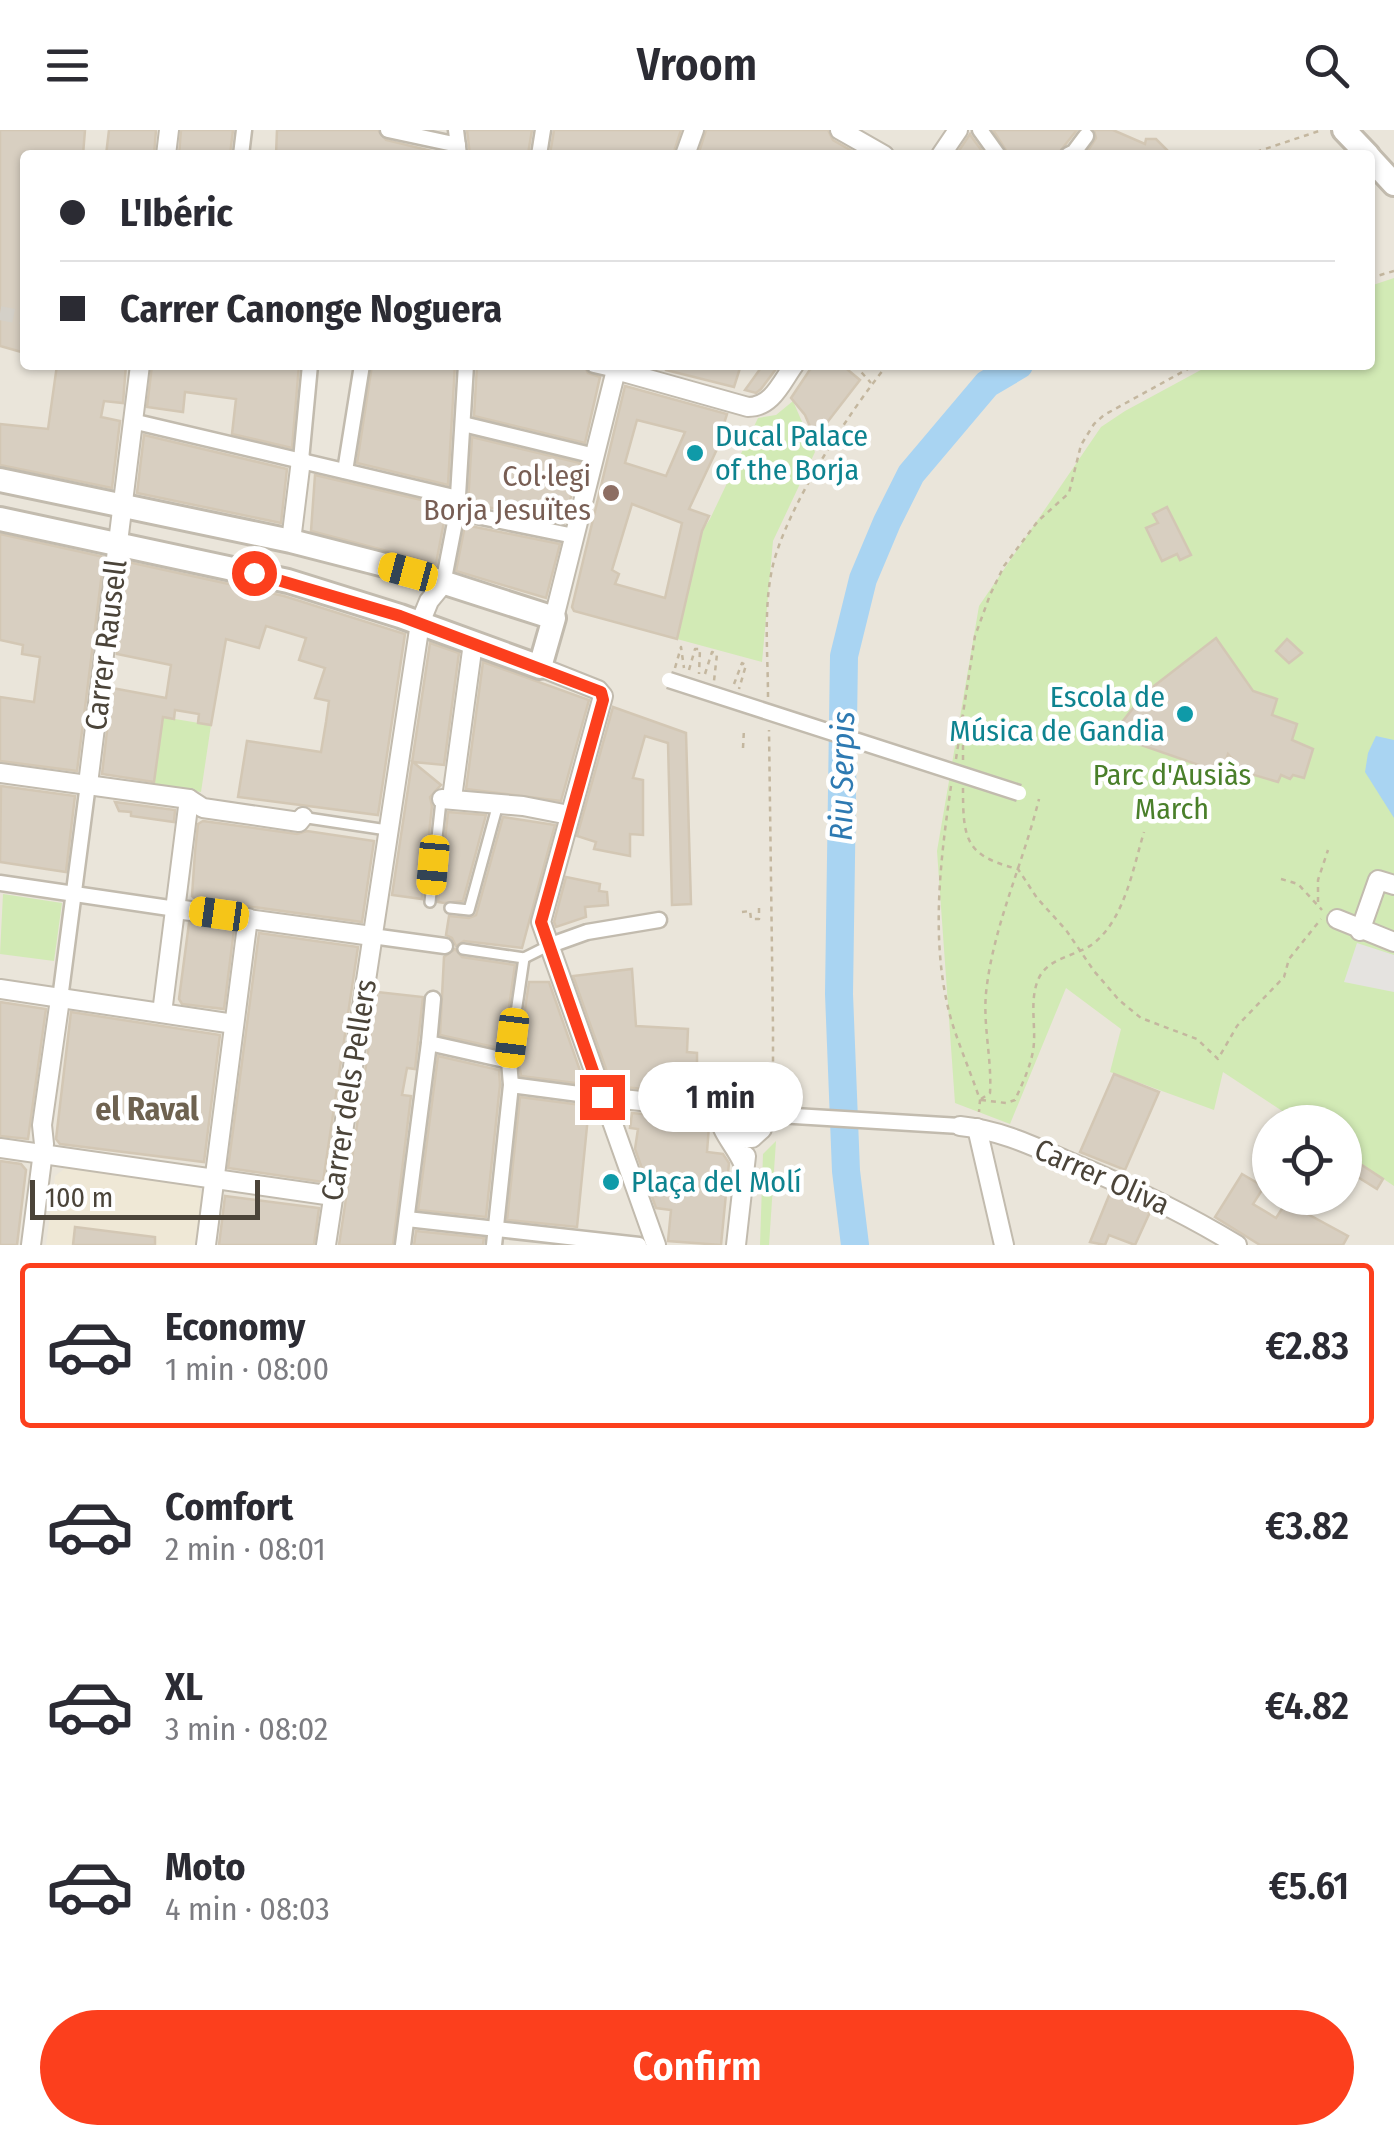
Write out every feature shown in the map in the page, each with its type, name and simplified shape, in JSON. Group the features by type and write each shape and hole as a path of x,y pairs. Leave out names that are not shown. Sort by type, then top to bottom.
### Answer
{"street":[{"path":"388,130 458,143"},
{"path":"840,130 875,150"},
{"path":"1344,130 1363,150"},
{"path":"1076,150 1086,136"},
{"path":"1375,163 1394,184"},
{"name":"Carrer Rausell","path":"88,784 139,370"},
{"path":"291,541 310,370"},
{"path":"345,471 361,370"},
{"path":"420,623 429,601 443,584 458,505 466,370"},
{"path":"540,667 621,370"},
{"path":"624,370 759,407 768,402 790,370"},
{"path":"132,422 345,471 574,536"},
{"path":"464,424 595,456"},
{"path":"0,480 291,541 554,618"},
{"path":"0,519 288,582 420,623 598,690 603,696 542,912 548,946 656,1245"},
{"name":"Carrer dels Pellers","path":"326,1245 420,623"},
{"path":"473,643 446,800 569,815"},
{"path":"670,676 1018,793"},
{"path":"0,773 88,784 299,822 303,817"},
{"path":"31,1245 44,1149 42,1125 88,784"},
{"path":"172,1012 176,908 196,803"},
{"path":"1360,930 1378,880 1394,886"},
{"path":"0,883 445,946"},
{"path":"206,1245 248,918"},
{"path":"1337,919 1394,942"},
{"path":"548,946 587,932 660,920"},
{"path":"0,989 235,1021"},
{"path":"403,1245 434,999"},
{"path":"429,1043 510,1061 495,1237"},
{"path":"510,1085 720,1109"},
{"path":"743,1164 732,1138 722,1129 720,1109 728,1099 747,1095 772,1116 969,1127 1004,1245"},
{"path":"736,1245 743,1164 752,1138 772,1116"},
{"name":"Carrer Oliva","path":"969,1127 998,1131 1088,1169 1151,1197 1215,1238 1237,1245"},
{"path":"732,1138 752,1138"},
{"path":"0,1148 44,1149 215,1180 333,1196"},
{"path":"407,1219 495,1237 639,1245"}],"lane":[{"path":"430,902 446,800"},
{"path":"450,908 469,910 498,804"},
{"path":"254,810 387,830"},
{"path":"464,949 524,958 548,946"},
{"path":"510,1061 524,958"},
{"path":"44,1149 54,1084"}],"path":[{"path":"1262,150 1322,130"},
{"path":"860,370 873,385"},
{"path":"954,771 975,636 1004,566 1038,521 1068,493 1081,445 1094,424 1104,414 1186,370"},
{"path":"670,676 681,648 684,672 688,674 695,648 700,649 699,677 704,679 712,652 717,654 714,681 720,683"},
{"path":"726,685 734,687 742,663 746,665 739,689"},
{"path":"754,694 768,693"},
{"path":"962,765 964,697"},
{"path":"743,748 744,729"},
{"path":"952,782 941,866 940,953 951,1018 980,1100"},
{"path":"963,782 963,831 974,847 991,862 1018,869 1106,986 1130,1009 1141,1018 1197,1039 1218,1059 1237,1026 1284,977 1289,959 1325,914 1298,884 1281,878"},
{"path":"969,1127 980,1100 990,1093 984,1026 988,976 1039,799"},
{"path":"980,1100 1015,1100 1034,1045 1034,994 1038,980 1046,968 1080,952 1109,928 1129,882 1144,832"},
{"path":"1318,905 1318,880 1328,850"},
{"path":"742,912 750,912 751,919 759,919 760,906"}],"shaded area":[{"path":"0,130 1394,130 1394,1245 0,1245"},
{"path":"1357,943 1394,955 1394,992 1344,982"},
{"path":"65,1168 197,1187 203,1194 195,1245 46,1245 55,1176"}],"green space":[{"name":"Parc d'Ausiàs March","path":"1394,278 1394,1186 1362,1164 1362,1105 1273,1105 1223,1072 1214,1110 1110,1072 1121,1029 1066,988 1010,1124 955,1103 937,851 979,606 1101,427 1125,411 1201,370 1375,370 1375,284"},
{"path":"793,401 815,452 773,541 762,662 677,639 702,531 758,418 776,415"},
{"path":"163,717 211,725 201,792 153,786"},
{"path":"3,894 62,903 54,961 0,954"},
{"path":"776,1141 769,1245 760,1245 763,1154"}],"water":[{"path":"1376,736 1394,740 1394,818 1365,772"}],"building":[{"path":"0,130 85,130 83,150 20,150 20,352 0,346"},
{"path":"109,130 156,130 154,150 107,150"},
{"path":"181,130 233,130 231,150 179,150"},
{"path":"277,130 378,130 386,140 427,150 276,150"},
{"path":"467,130 532,130 529,150 469,150"},
{"path":"554,130 681,130 675,150 551,150"},
{"path":"706,130 828,130 833,140 850,150 700,150"},
{"path":"993,130 1077,130 1061,150 1006,150"},
{"path":"1094,130 1113,130 1145,144 1146,139 1156,139 1167,150 1088,150 1096,138"},
{"path":"970,134 981,150 959,150"},
{"path":"56,370 126,370 123,403 104,401 101,417 120,421 112,488 0,465 0,424 48,429"},
{"path":"151,370 299,370 292,448 232,434 236,399 185,392 183,412 147,407"},
{"path":"371,370 455,370 448,485 357,463"},
{"path":"477,370 586,370 600,377 585,443 474,416"},
{"path":"666,370 739,370 734,387"},
{"path":"759,370 775,370 756,393 745,390"},
{"path":"810,370 848,370 860,380 815,438 805,415 791,398"},
{"path":"625,386 727,414 722,430 725,432 689,509 709,516 677,639 574,611","holes":["637,420 685,432 666,476 625,463","632,504 682,523 665,598 615,584 619,574 612,570"]},
{"path":"144,435 287,469 281,523 137,493"},
{"path":"472,437 580,463 564,523 468,503"},
{"path":"315,475 447,506 436,564 311,531"},
{"path":"1167,507 1191,555 1180,560 1177,554 1162,561 1146,528 1158,523 1153,514"},
{"path":"465,525 560,544 546,598 456,571"},
{"path":"0,534 104,557 77,771 0,761 0,697 34,702 40,657 22,654 23,645 0,640"},
{"path":"128,562 284,596 405,634 378,815 238,797 247,741 321,752 326,722 329,701 315,698 325,668 299,660 306,638 266,626 259,648 226,639 211,725 198,723 199,714 175,710 174,719 163,717 154,782 102,774 112,688 166,698 171,665 117,654"},
{"name":"Escola de Música de Gandia","path":"1216,638 1253,691 1277,699 1272,715 1297,724 1292,740 1313,749 1304,778 1281,775 1278,782 1244,772 1228,754 1222,773 1112,735 1145,693"},
{"path":"1287,639 1302,653 1289,663 1276,651"},
{"path":"430,643 459,653 444,765 413,762 441,785 430,797 422,899 392,895"},
{"path":"483,662 589,700 561,801 466,789"},
{"path":"613,707 686,733 691,904 672,905 668,743 645,736 633,778 643,780 643,835 630,834 630,856 594,849 596,842 577,836"},
{"path":"1,786 75,796 66,872 0,862"},
{"path":"115,802 175,810 174,822 131,816 131,812 119,811"},
{"path":"448,812 486,815 463,901 444,903 438,902"},
{"path":"503,817 555,825 522,948 464,941 456,946 446,935 449,916 476,915"},
{"path":"203,821 374,841 362,922 195,899 195,852 198,824"},
{"path":"566,877 600,884 599,891 607,892 608,905 585,907 586,917 556,927 554,922"},
{"path":"189,923 234,930 224,1009 182,1004 179,999"},
{"path":"259,933 358,947 323,1182 228,1168"},
{"path":"455,949 462,957 515,965 503,1049 440,1035 444,957"},
{"path":"632,969 636,1026 688,1029 687,1052 697,1053 697,1094 612,1086 573,976"},
{"path":"529,982 549,982 583,1079 575,1083 521,1076 518,1056"},
{"path":"377,992 423,997 415,1069 407,1068 402,1095 411,1096 393,1245 339,1245"},
{"path":"0,1002 46,1009 28,1139 0,1136"},
{"path":"71,1012 220,1035 204,1162 60,1144 56,1139"},
{"path":"438,1056 499,1070 486,1217 418,1210"},
{"path":"1114,1074 1159,1092 1125,1170 1080,1152"},
{"path":"520,1097 589,1106 577,1227 507,1220"},
{"path":"632,1113 698,1119 709,1126 707,1152 723,1154 729,1163 721,1245 668,1241 671,1210 656,1208 635,1149 638,1129 630,1128"},
{"path":"0,1161 21,1164 26,1170 17,1245 0,1245"},
{"path":"1362,1165 1383,1179 1377,1189 1362,1180"},
{"path":"1242,1174 1252,1180 1252,1215 1310,1215 1348,1236 1343,1245 1260,1245 1215,1217"},
{"path":"1110,1193 1150,1212 1135,1245 1109,1235 1105,1245 1090,1242"},
{"path":"225,1196 319,1208 314,1245 219,1245"},
{"path":"75,1227 155,1237 155,1245 73,1245"},
{"path":"416,1231 484,1238 483,1245 414,1245"}],"waterway":[{"name":"Riu Serpis","path":"855,1245 846,1171 839,994 844,656 863,579 911,474 987,384 1011,370"}],"tunnel":[{"path":"0,313 20,317"}],"place":[{"name":"Ducal Palace of the Borja","path":"695,453"},
{"name":"Col·legi Borja Jesuïtes","path":"611,493"},
{"name":"Escola de Música de Gandia","path":"1185,714"},
{"name":"Plaça del Molí","path":"611,1182"}],"district":[{"name":"el Raval","path":"147,1109"}],"route":[{"path":"254,573 400,616 601,692 603,700 541,922 602,1097"}]}
